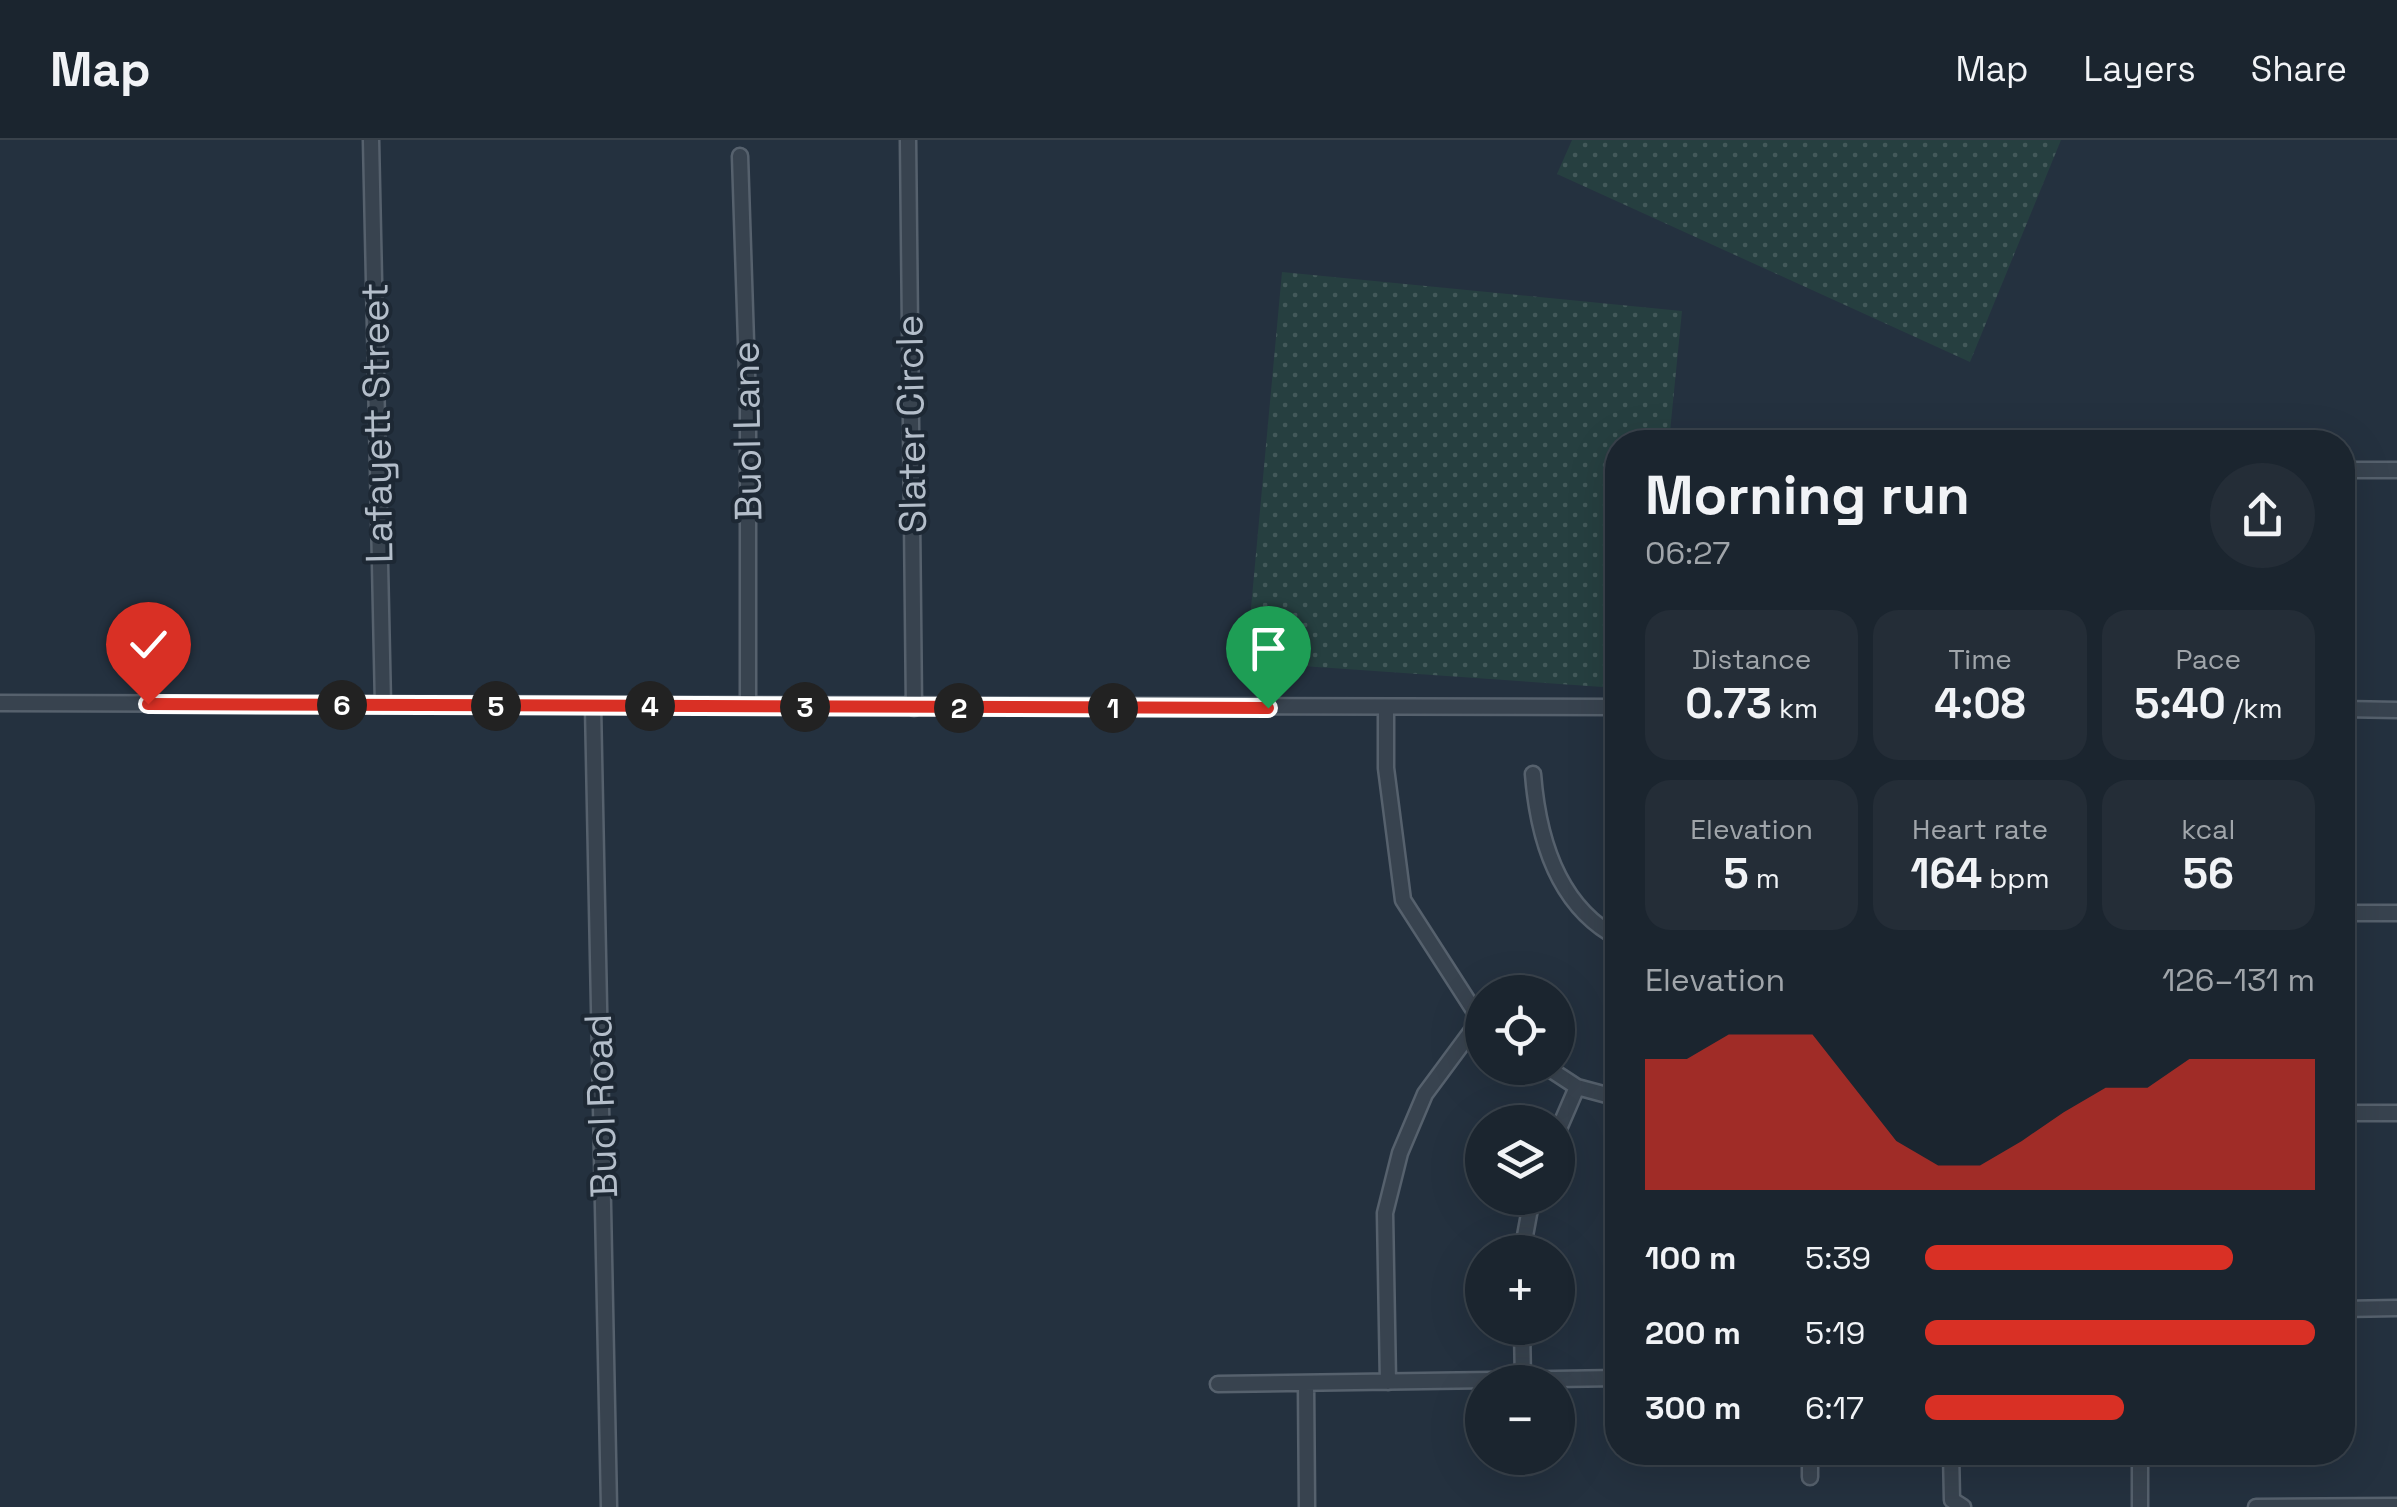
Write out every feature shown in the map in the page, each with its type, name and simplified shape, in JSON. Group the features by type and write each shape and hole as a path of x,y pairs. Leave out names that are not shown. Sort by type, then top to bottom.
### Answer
{"street":[{"name":"Lafayett Street","path":"371,140 382,705"},
{"name":"Slater Circle","path":"908,140 914,708"},
{"name":"Buol Lane","path":"740,156 747,386 748,706"},
{"path":"2355,470 2397,470"},
{"path":"0,703 1605,707"},
{"name":"Buol Road","path":"593,706 609,1507"},
{"path":"1386,708 1386,768 1403,900 1465,997"},
{"path":"2355,709 2397,710"},
{"path":"1533,774 1545,846 1567,894 1605,932"},
{"path":"2355,913 2397,913"},
{"path":"1388,1382 1385,1213 1400,1153 1425,1094 1465,1043"},
{"path":"1574,1085 1605,1095"},
{"path":"1569,1105 1577,1087"},
{"path":"2355,1113 2397,1113"},
{"path":"2355,1309 2397,1308"},
{"path":"1575,1380 1605,1379"},
{"path":"1218,1384 1465,1382"},
{"path":"1306,1384 1307,1507"},
{"path":"1810,1465 1810,1477"},
{"path":"1951,1465 1952,1500 1962,1507"},
{"path":"2140,1465 2140,1507"},
{"path":"2256,1507 2397,1506"}],"green space":[{"path":"1572,140 2061,140 1970,362 1557,174"},
{"path":"1282,272 1682,311 1670,430 1605,430 1605,687 1246,662"}],"route":[{"path":"148,704 1268,708"}]}
